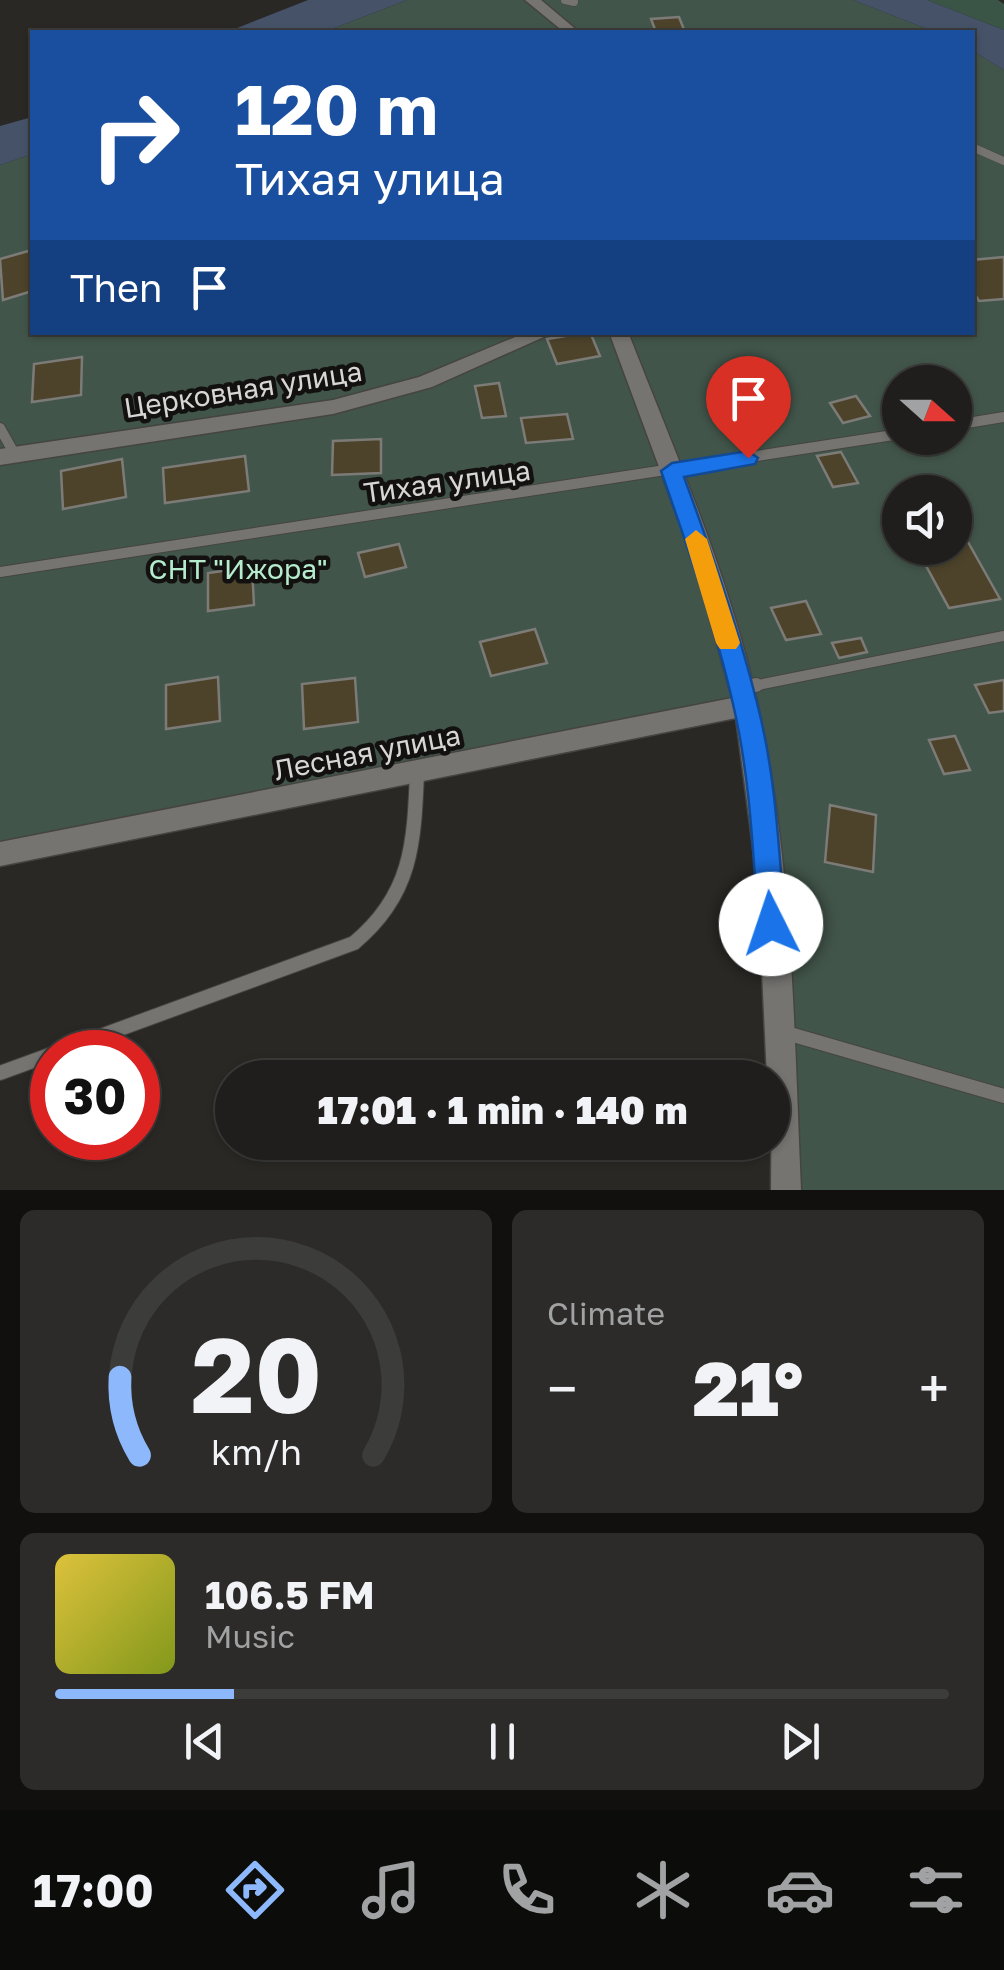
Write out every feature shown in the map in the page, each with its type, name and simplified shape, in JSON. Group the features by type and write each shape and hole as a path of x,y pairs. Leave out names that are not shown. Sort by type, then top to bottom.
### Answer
{"street":[{"path":"532,0 570,30"},
{"name":"Церковная улица","path":"7,455 333,407 425,382 539,335"},
{"path":"619,335 672,471 744,697 764,818 786,1190"},
{"name":"Лесная улица","path":"0,854 417,772 744,697"}],"lane":[{"path":"975,147 1004,161"},
{"path":"972,422 1004,417"},
{"path":"0,428 7,455"},
{"name":"Тихая улица","path":"0,572 882,437"},
{"path":"744,697 1004,636"},
{"path":"117,1030 354,942 379,926 398,897 407,866 414,833 417,772"},
{"path":"779,1030 1004,1096"},
{"path":"0,1074 30,1063"}],"green space":[{"path":"407,0 853,0 930,30 329,30"},
{"path":"927,0 998,0 1004,4 1004,30"},
{"name":"СНТ \"Ижора\"","path":"975,52 1004,70 1004,1190 786,1190 784,1160 790,1160 790,1060 775,1060 746,706 0,854 0,165 30,155 30,335 975,335"}],"water":[{"path":"308,0 407,0 329,30 232,30"},
{"path":"853,0 927,0 1004,30 1004,70 975,52 975,30 930,30"},
{"path":"30,118 30,155 0,165 0,126"}],"building":[{"path":"679,17 684,30 655,30 651,19"},
{"path":"30,251 30,292 3,300 0,259"},
{"path":"1004,257 1004,299 979,301 975,295 975,260"},
{"path":"591,335 600,356 557,364 547,339"},
{"path":"82,357 81,395 32,402 34,364"},
{"path":"499,383 506,416 482,418 475,386"},
{"path":"856,396 870,416 843,423 830,403"},
{"path":"567,414 573,439 526,443 521,418"},
{"path":"381,439 381,473 332,475 333,441"},
{"path":"841,452 858,483 833,487 817,456"},
{"path":"245,456 249,491 165,503 163,468"},
{"path":"122,459 126,497 63,509 61,471"},
{"path":"399,544 406,567 365,577 358,553"},
{"path":"972,549 1000,599 949,608 926,565 972,565"},
{"path":"252,567 254,605 208,611 208,573"},
{"path":"806,601 821,634 786,640 771,608"},
{"path":"535,629 547,663 491,676 480,642"},
{"path":"861,638 867,652 839,658 832,643"},
{"path":"218,677 220,721 166,729 166,685"},
{"path":"355,678 358,722 304,729 302,684"},
{"path":"1004,680 1004,711 989,713 975,685"},
{"path":"955,736 970,770 944,774 929,740"},
{"path":"830,805 876,815 873,872 825,862"}],"slow traffic":[{"path":"696,539 728,643"}],"route":[{"path":"748,458 672,471 746,706 764,818 771,924"}]}
